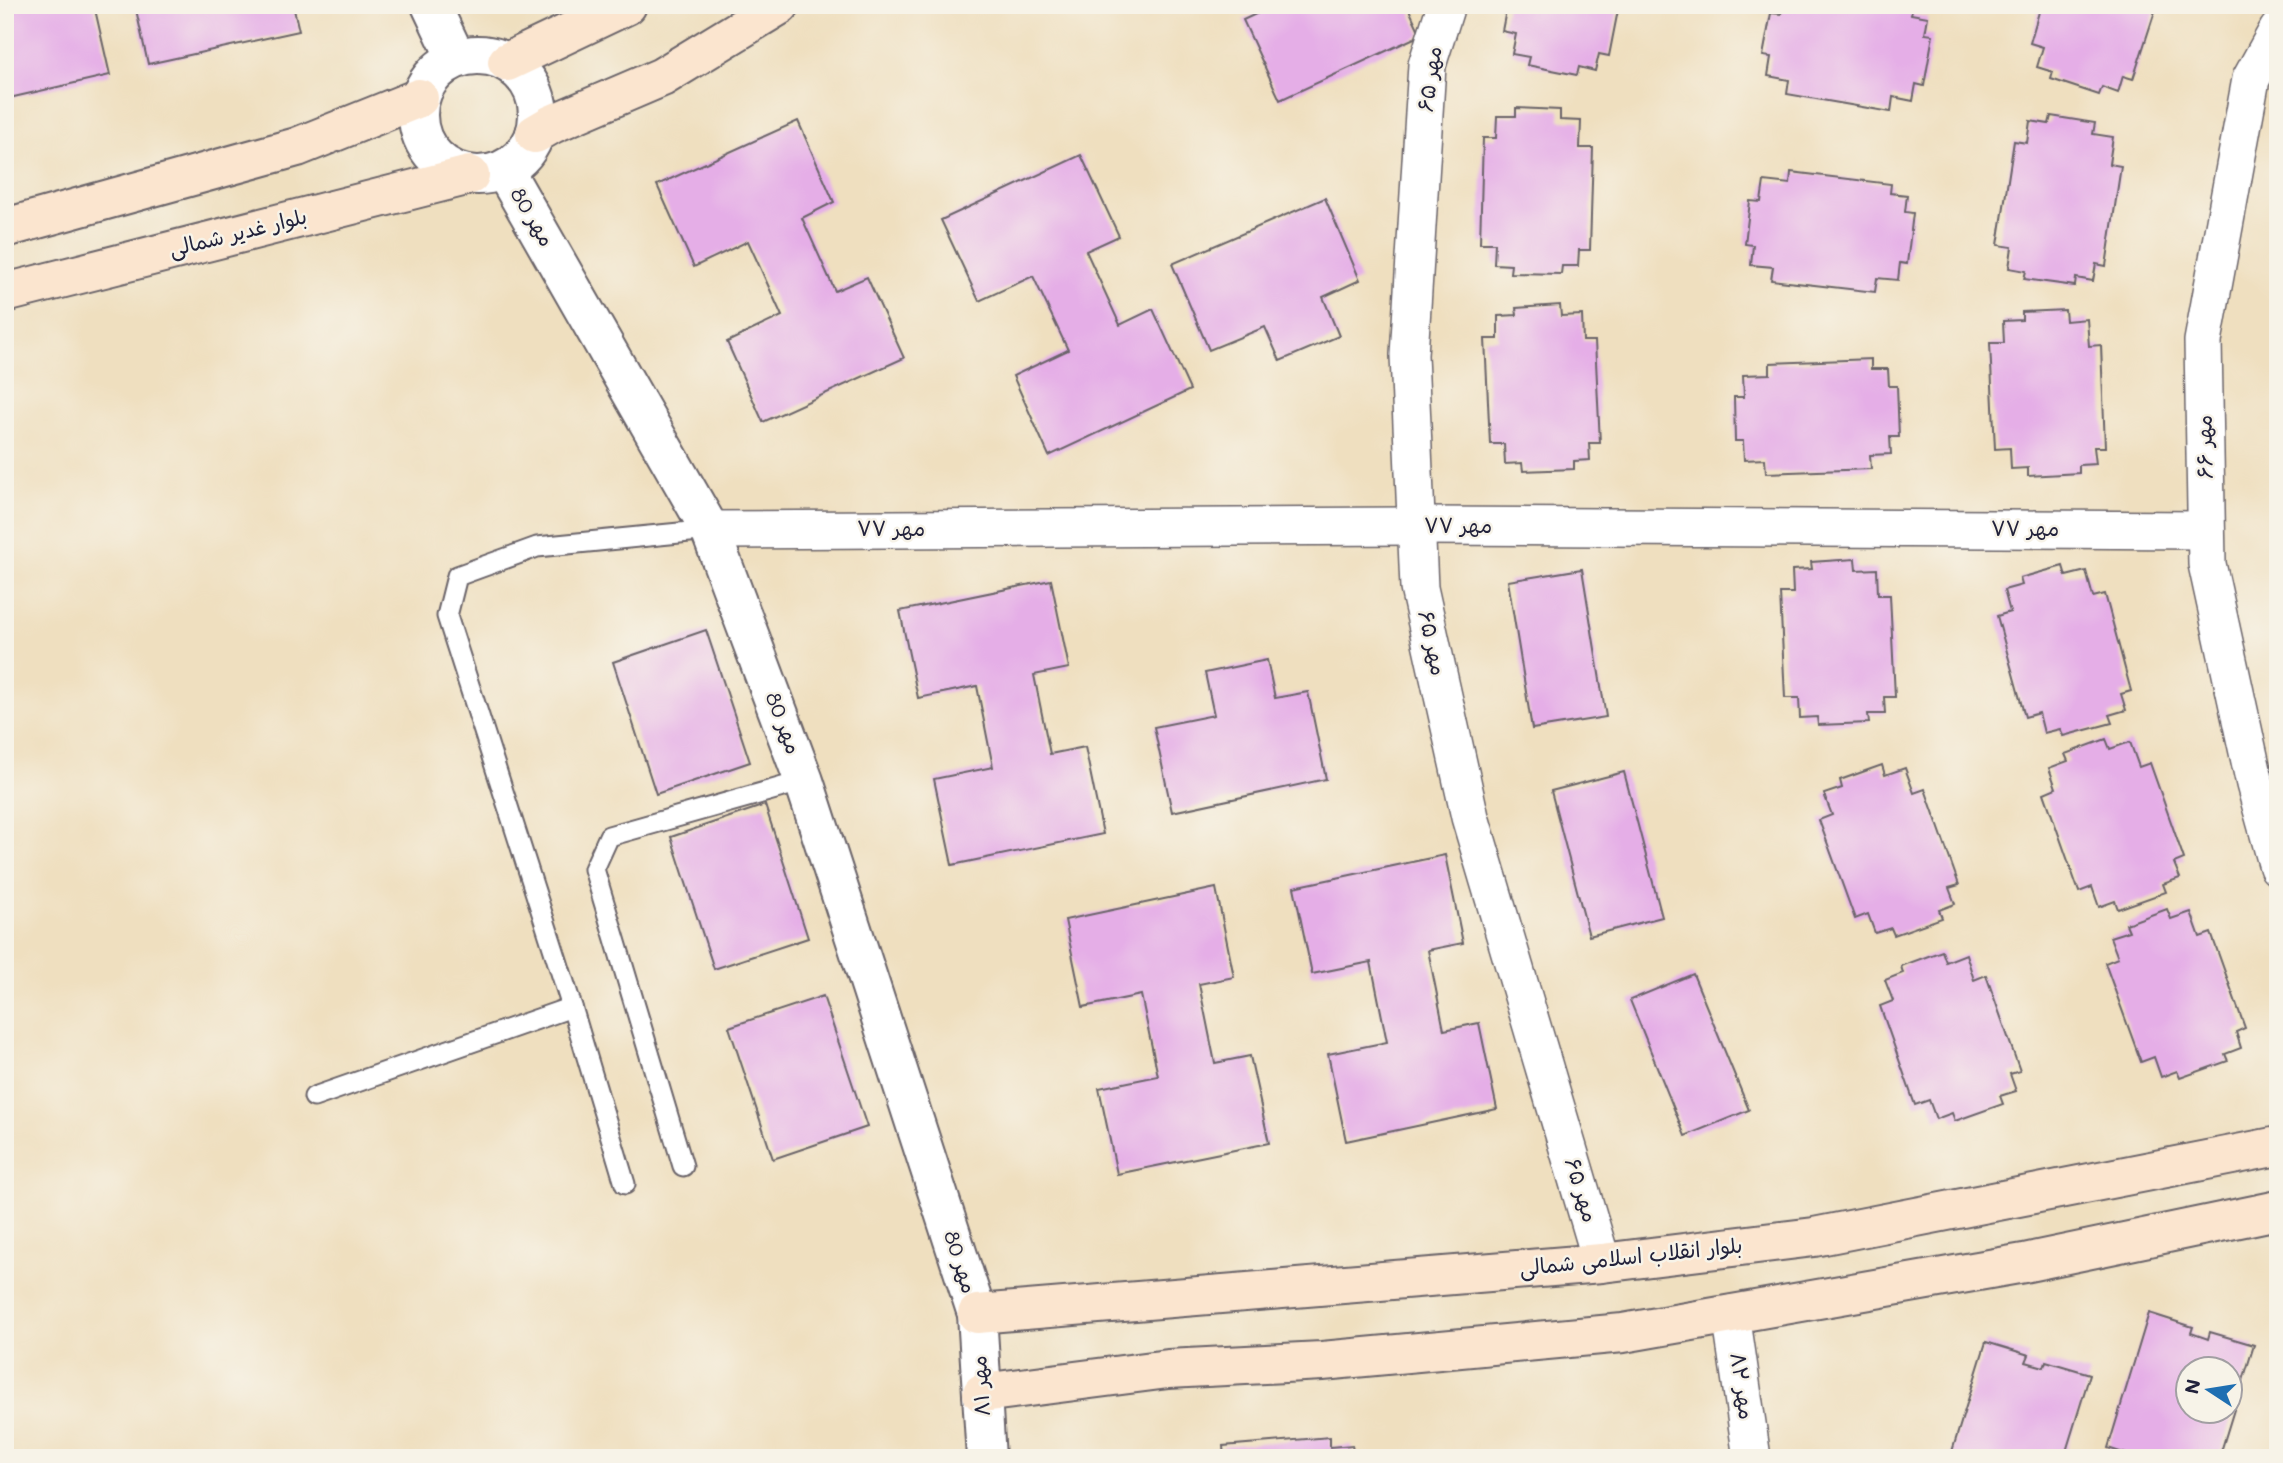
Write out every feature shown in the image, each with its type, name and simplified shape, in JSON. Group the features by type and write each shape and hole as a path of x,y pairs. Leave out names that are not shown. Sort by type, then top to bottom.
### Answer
{"main road":[{"path":"507,62 627,5"},
{"path":"535,134 552,124 662,77 780,5"},
{"path":"5,228 297,147 419,99"},
{"name":"بلوار غدیر شمالی","path":"5,293 487,172"},
{"name":"بلوار انقلاب اسلامی شمالی","path":"977,1314 1602,1263 1814,1237 2278,1146"},
{"path":"982,1393 1168,1369 1322,1361 1623,1333 2024,1264 2278,1210"}],"street":[{"path":"431,5 456,58"},
{"name":"مهر ۶۵","path":"1446,5 1427,65 1409,355 1419,588 1470,817 1602,1263"},
{"name":"مهر ۶۶","path":"2278,30 2251,79 2203,341 2207,564 2255,785 2278,867"},
{"path":"482,55 507,62 523,75 534,93 538,113 535,134 523,155 487,172 446,166 428,149 418,125 419,99 433,74 456,58 482,55"},
{"name":"مهر 80","path":"487,172 710,530 804,781 977,1314"},
{"name":"مهر ۷۷","path":"710,530 1416,526 2206,530"},
{"name":"مهر ۸۱","path":"977,1314 986,1458"},
{"name":"مهر ۸۲","path":"1731,1314 1752,1458"}],"lane":[{"path":"625,1184 572,1007 447,616 457,576 537,547 710,530"},
{"path":"683,1166 594,869 609,836 804,781"},
{"path":"314,1097 572,1007"}],"building":[{"path":"5,5 94,5 110,75 5,99"},
{"path":"135,5 293,5 299,31 148,64"},
{"path":"1275,5 1407,5 1421,35 1280,100 1243,20"},
{"path":"1507,5 1619,5 1609,56 1599,54 1595,71 1579,67 1577,75 1527,65 1529,57 1512,54 1516,34 1502,31"},
{"path":"1783,5 1913,5 1911,14 1928,17 1925,34 1933,35 1924,86 1916,84 1913,101 1893,97 1891,112 1787,94 1789,80 1768,76 1771,57 1763,56 1771,13 1781,14"},
{"path":"2041,5 2157,5 2133,79 2123,76 2118,93 2102,87 2099,95 2051,79 2053,72 2037,67 2043,47 2030,43"},
{"path":"1516,108 1560,110 1560,120 1581,121 1580,148 1593,148 1590,250 1579,250 1578,266 1562,266 1561,274 1510,273 1511,265 1494,264 1495,243 1480,243 1483,138 1496,138 1497,116 1516,116"},
{"path":"2051,116 2095,123 2093,134 2113,137 2109,164 2121,166 2106,266 2096,264 2093,281 2076,278 2075,286 2024,279 2026,271 2009,268 2012,247 1998,245 2014,141 2027,143 2030,121 2049,124"},
{"path":"798,121 834,202 802,218 835,291 867,277 904,358 763,422 727,342 782,316 748,241 694,267 657,185"},
{"path":"1081,155 1119,236 1086,251 1120,325 1153,309 1190,390 1049,456 1013,376 1068,350 1033,276 979,301 941,220"},
{"path":"1791,172 1891,184 1890,193 1907,195 1905,212 1913,213 1907,264 1900,263 1898,280 1877,278 1875,292 1771,280 1773,267 1751,265 1753,245 1745,244 1750,201 1761,202 1764,181 1790,184"},
{"path":"1325,198 1360,280 1323,297 1339,336 1280,361 1265,327 1209,350 1172,264"},
{"path":"1560,305 1561,316 1582,315 1583,341 1595,341 1600,443 1589,443 1590,460 1574,461 1574,469 1523,471 1522,463 1505,464 1504,444 1490,444 1485,339 1498,339 1498,316 1517,315 1516,308"},
{"path":"2065,310 2066,321 2087,319 2089,346 2101,345 2105,447 2094,447 2096,464 2079,465 2079,473 2028,476 2028,468 2011,469 2010,448 1995,449 1990,343 2004,343 2003,321 2022,320 2022,312"},
{"path":"1871,359 1871,369 1888,369 1889,386 1897,386 1899,437 1890,437 1891,454 1870,455 1871,469 1766,473 1765,459 1744,460 1743,441 1735,441 1734,397 1744,397 1743,375 1770,374 1770,363"},
{"path":"1855,559 1856,570 1877,569 1878,595 1890,595 1895,697 1884,697 1885,714 1868,714 1869,723 1818,725 1817,717 1800,718 1799,698 1785,698 1780,593 1793,593 1792,570 1812,569 1811,562"},
{"path":"2063,566 2066,576 2086,571 2093,597 2105,594 2131,691 2121,694 2126,710 2109,715 2112,723 2063,736 2060,729 2044,733 2039,713 2025,717 1997,616 2010,612 2004,590 2022,585 2020,578"},
{"path":"1582,569 1606,717 1532,729 1508,581"},
{"path":"1051,580 1069,668 1034,675 1050,754 1085,747 1103,834 952,865 934,779 993,767 977,686 918,698 900,611"},
{"path":"706,630 750,762 656,794 613,662"},
{"path":"1267,660 1275,698 1308,692 1326,779 1172,812 1154,727 1214,715 1205,673"},
{"path":"2106,739 2110,749 2130,742 2139,767 2150,763 2184,859 2174,863 2180,878 2163,884 2166,892 2118,909 2115,901 2099,907 2092,887 2079,892 2044,793 2056,788 2049,768 2068,761 2065,754"},
{"path":"1882,765 1885,775 1905,768 1914,793 1925,789 1959,885 1949,888 1955,904 1939,910 1942,918 1894,935 1891,928 1875,933 1868,914 1855,919 1819,820 1832,815 1824,794 1842,788 1840,780"},
{"path":"1624,772 1662,917 1589,936 1551,791"},
{"path":"765,805 808,938 714,969 671,837"},
{"path":"1445,855 1463,943 1428,950 1444,1030 1479,1023 1497,1109 1346,1141 1328,1054 1387,1042 1371,962 1312,974 1294,887"},
{"path":"1216,888 1234,977 1199,984 1215,1063 1250,1056 1269,1143 1117,1174 1099,1088 1158,1076 1141,995 1083,1007 1065,920"},
{"path":"2167,909 2171,919 2191,912 2200,937 2211,933 2245,1028 2236,1032 2241,1048 2225,1054 2228,1061 2180,1078 2177,1071 2161,1077 2154,1057 2141,1062 2105,963 2118,958 2110,937 2129,931 2126,924"},
{"path":"1942,951 1946,962 1966,954 1974,980 1986,975 2020,1071 2010,1074 2016,1091 2000,1096 2003,1104 1955,1121 1952,1113 1936,1119 1929,1100 1915,1105 1880,1006 1893,1001 1885,980 1903,973 1901,966"},
{"path":"1693,974 1749,1110 1685,1136 1630,1000"},
{"path":"823,996 867,1127 773,1159 729,1027"},
{"path":"2149,1313 2193,1327 2191,1333 2208,1339 2210,1332 2254,1345 2244,1377 2244,1354 2174,1354 2174,1424 2230,1424 2219,1458 2138,1458 2108,1448"},
{"path":"1986,1342 2029,1355 2026,1362 2044,1367 2046,1361 2090,1374 2064,1458 1950,1458"},
{"path":"1330,1437 1330,1447 1352,1445 1354,1458 1224,1458 1223,1446"}]}
